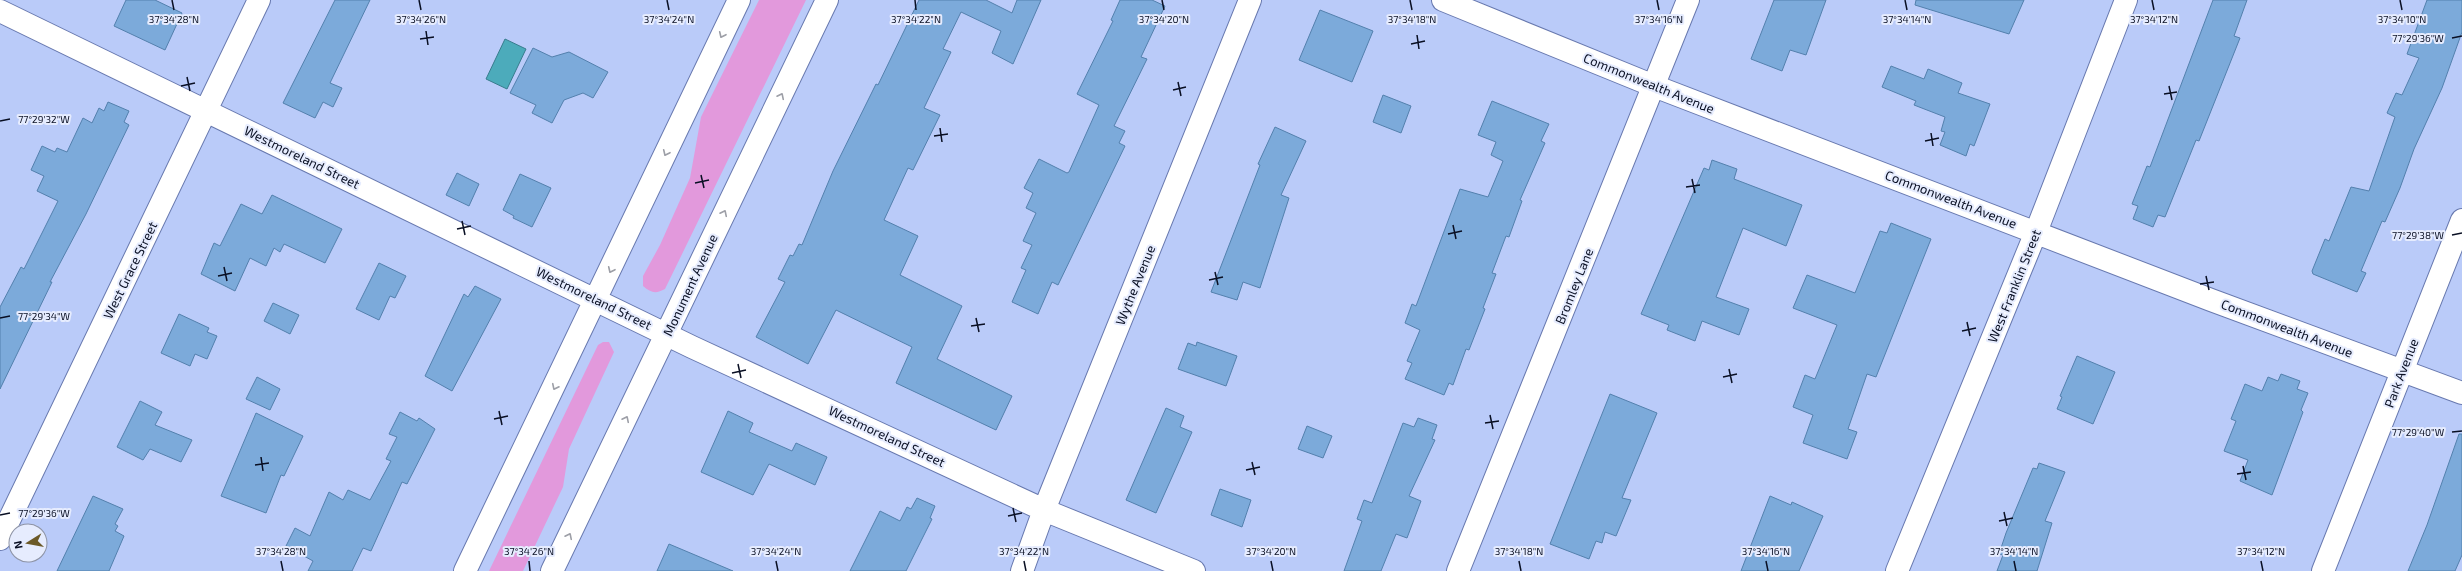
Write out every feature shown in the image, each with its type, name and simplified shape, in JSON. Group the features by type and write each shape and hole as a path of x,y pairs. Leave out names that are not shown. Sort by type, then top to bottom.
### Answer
{"street":[{"name":"West Grace Street","path":"0,539 207,110 258,0"},
{"path":"466,571 597,300 739,0"},
{"name":"Monument Avenue","path":"552,571 827,0"},
{"name":"Wythe Avenue","path":"1022,571 1044,510 1250,0"},
{"name":"Commonwealth Avenue","path":"1443,0 1654,86 2462,393"},
{"name":"Bromley Lane","path":"1458,571 1688,0"},
{"name":"West Franklin Street","path":"1897,571 2036,232 2126,0"},
{"name":"Westmoreland Street","path":"0,11 667,333 692,347 1044,510 1194,571"},
{"name":"Park Avenue","path":"2323,571 2462,220"},
{"path":"1009,571 1044,510"}],"shaded area":[{"path":"759,0 806,0 665,289 659,292 651,291 643,286 643,276 660,245 690,178 701,117"},
{"path":"505,39 526,49 507,89 486,79"},
{"path":"603,342 609,342 614,352 569,449 563,487 523,571 489,571 598,345"}],"building":[{"path":"126,0 155,0 182,13 165,50 114,26"},
{"path":"335,0 370,0 330,83 342,88 333,107 323,102 315,118 283,103"},
{"path":"919,0 986,0 1012,13 1017,0 1041,0 1013,64 992,53 1001,31 961,12 943,49 951,52 924,108 940,115 913,170 908,168 884,220 918,236 900,275 962,306 937,359 1012,396 996,430 896,383 912,347 836,310 808,364 756,337 785,282 778,279 790,255 793,256 799,244 802,245 833,171 876,84 878,85"},
{"path":"1120,0 1152,0 1165,6 1141,57 1147,59 1114,126 1125,131 1119,143 1125,146 1058,285 1052,282 1038,314 1012,302 1026,270 1021,268 1032,245 1023,241 1036,213 1026,208 1033,193 1024,188 1039,159 1067,173 1069,172 1099,105 1077,94 1113,21 1111,20"},
{"path":"1774,0 1826,0 1806,55 1790,50 1782,71 1751,59"},
{"path":"1916,0 2024,0 2009,34 1915,5"},
{"path":"2213,0 2247,0 2234,36 2240,38 2199,141 2196,140 2165,217 2158,215 2153,227 2133,219 2138,206 2132,204 2147,166 2150,167"},
{"path":"2427,0 2462,0 2462,32 2442,88 2414,149 2400,188 2385,222 2382,221 2361,271 2366,273 2357,292 2313,274 2312,271 2325,239 2329,241 2351,187 2369,191 2395,117 2387,113 2396,93 2402,95 2419,58 2407,54"},
{"path":"1320,10 1373,31 1352,82 1299,60"},
{"path":"533,48 552,57 569,52 608,72 593,98 583,93 564,100 552,123 532,113 536,105 510,93"},
{"path":"1891,66 1924,79 1928,69 1962,83 1958,93 1990,104 1974,146 1970,144 1966,156 1940,145 1945,132 1941,131 1945,117 1914,105 1916,101 1882,87"},
{"path":"1383,95 1411,106 1401,133 1373,122"},
{"path":"1492,101 1549,124 1541,141 1545,143 1520,200 1522,201 1509,237 1506,236 1492,273 1496,274 1483,308 1485,309 1469,350 1466,349 1453,385 1449,383 1444,395 1405,379 1412,363 1407,361 1420,330 1405,323 1412,304 1416,306 1460,189 1488,197 1503,161 1491,155 1496,142 1478,135"},
{"path":"108,102 129,111 124,122 129,125 86,214 50,282 52,282 0,389 0,307 21,267 24,269 58,201 37,191 44,176 31,170 42,146 55,152 57,148 67,152 83,118 92,123 99,108 104,111"},
{"path":"1275,127 1306,141 1281,195 1289,198 1260,288 1243,282 1237,300 1211,292 1260,165 1258,164"},
{"path":"1712,160 1737,169 1734,179 1802,205 1786,246 1743,228 1716,297 1749,309 1739,335 1702,321 1695,341 1667,330 1669,325 1641,314 1704,168 1709,170"},
{"path":"457,173 479,184 469,206 446,195"},
{"path":"520,174 551,188 532,227 513,218 514,216 503,210"},
{"path":"272,195 342,229 325,263 284,244 280,252 274,248 266,266 250,258 235,291 201,274 214,243 220,246 241,204 262,214"},
{"path":"1891,223 1931,239 1876,377 1867,374 1848,429 1857,432 1847,459 1803,443 1813,415 1793,407 1805,375 1815,379 1837,325 1793,308 1807,275 1855,293 1880,231 1887,233"},
{"path":"379,263 406,276 395,298 390,296 379,320 356,309"},
{"path":"475,286 501,299 452,391 425,376 464,294 468,297"},
{"path":"273,303 299,315 290,334 264,321"},
{"path":"179,314 209,328 207,332 217,336 207,359 195,354 190,366 161,353"},
{"path":"1197,342 1237,356 1226,386 1178,369 1188,343 1196,346"},
{"path":"2077,356 2115,372 2093,424 2057,409 2062,397 2060,396"},
{"path":"2281,374 2300,381 2297,389 2308,393 2301,410 2303,412 2272,495 2240,481 2248,460 2224,451 2236,421 2231,419 2245,384 2262,391 2268,377 2278,381"},
{"path":"257,377 280,389 270,410 246,399"},
{"path":"1610,394 1657,413 1622,498 1631,500 1616,536 1605,532 1602,543 1596,541 1589,559 1550,544"},
{"path":"140,401 162,412 155,425 192,440 181,462 150,449 143,460 117,447"},
{"path":"1166,408 1184,416 1180,427 1192,432 1156,513 1126,500"},
{"path":"728,411 753,423 749,432 792,451 796,443 827,457 815,485 769,464 753,495 701,472"},
{"path":"400,412 417,421 419,418 435,429 407,484 402,482 371,551 363,548 352,571 308,571 313,561 286,546 295,528 310,536 329,492 343,500 348,490 370,500 391,461 386,459 397,437 389,434"},
{"path":"256,413 303,436 284,476 281,475 266,513 221,496"},
{"path":"1418,418 1437,425 1432,439 1435,440 1409,496 1421,501 1407,538 1396,534 1381,571 1344,571 1362,521 1357,519 1364,500 1372,503 1403,423 1414,427"},
{"path":"1307,426 1332,436 1323,458 1298,449"},
{"path":"2459,434 2462,434 2462,555 2455,571 2408,571 2427,525"},
{"path":"2039,463 2065,472 2045,521 2052,523 2037,571 1997,571 2003,555 1999,554 2006,533 2033,468 2037,469"},
{"path":"1220,489 1251,500 1242,527 1211,515"},
{"path":"93,496 123,509 115,524 118,526 115,531 124,536 109,571 57,571"},
{"path":"1770,496 1791,505 1792,502 1823,516 1799,571 1741,571"},
{"path":"917,498 935,506 930,518 932,519 906,571 850,571 880,511 900,521 907,507 911,509"},
{"path":"669,544 733,571 657,571"}]}
